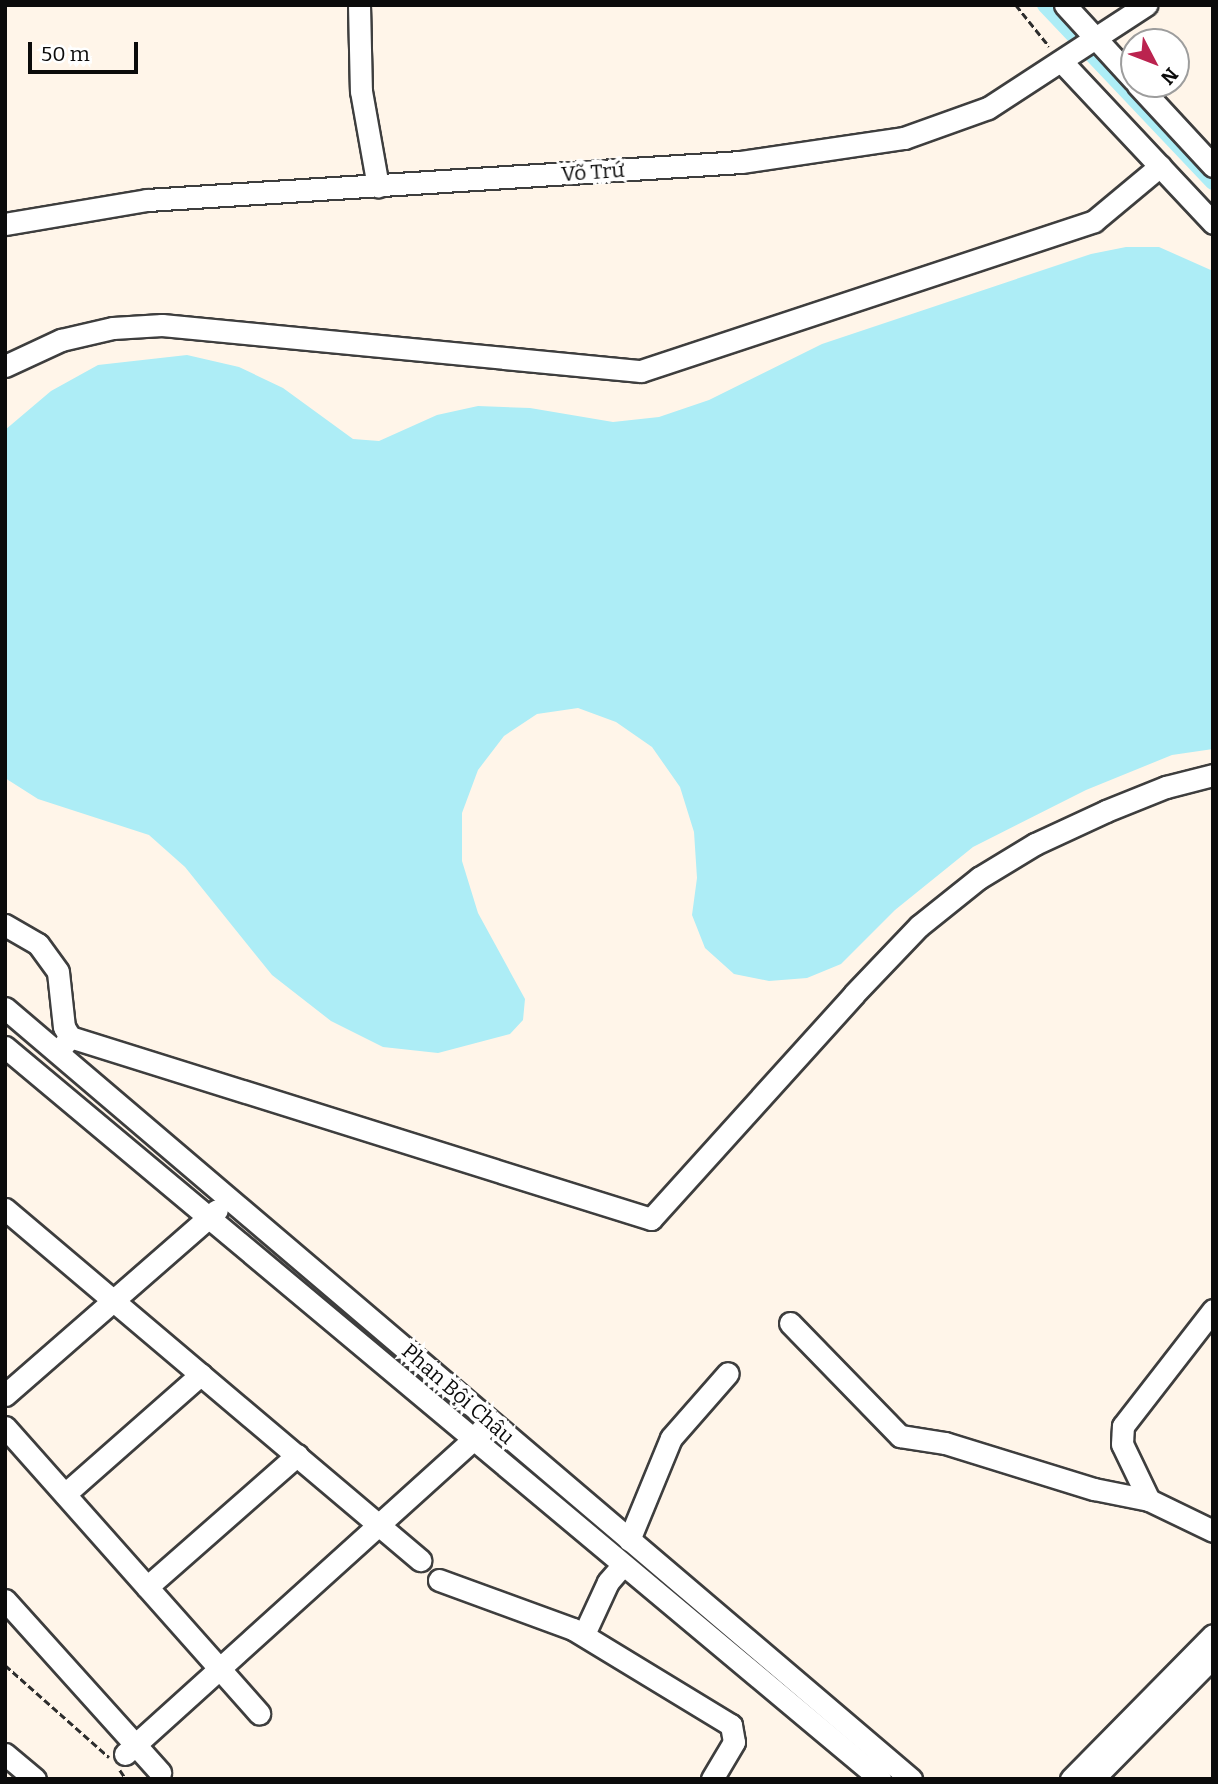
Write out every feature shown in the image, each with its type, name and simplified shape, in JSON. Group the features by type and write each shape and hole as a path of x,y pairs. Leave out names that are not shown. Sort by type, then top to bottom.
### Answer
{"street":[{"path":"359,5 361,91 378,186"},
{"path":"1065,5 1120,64"},
{"name":"Võ Trứ","path":"5,224 147,201 741,162 904,138 988,108 1146,5"},
{"path":"1062,62 1213,223"},
{"path":"1151,98 1213,166"},
{"path":"5,366 61,340 113,328 162,325 641,371 1094,221 1160,166"},
{"path":"5,925 24,932 54,965 63,989 64,1044 651,1219 919,926 979,878 1035,844 1106,811 1166,787 1213,775"},
{"name":"Phan Bội Châu","path":"5,1008 64,1044 230,1199 911,1779"},
{"name":"Phan Bội Châu","path":"5,1047 880,1779"},
{"path":"5,1395 230,1199"},
{"path":"5,1209 420,1560"},
{"path":"1149,1500 1122,1444 1123,1426 1213,1310"},
{"path":"790,1323 900,1436 945,1443 1094,1489 1149,1500 1213,1531"},
{"path":"629,1540 671,1438 728,1373"},
{"path":"65,1494 201,1374"},
{"path":"130,1750 491,1423"},
{"path":"5,1427 259,1713"},
{"path":"147,1587 297,1455"},
{"path":"584,1634 608,1582 623,1565"},
{"path":"439,1580 584,1634 735,1728 734,1742 712,1779"},
{"path":"5,1600 130,1750 160,1772"},
{"path":"1072,1779 1213,1634"},
{"path":"1093,1779 1213,1657"},
{"path":"5,1754 35,1779"}],"path":[{"path":"1016,5 1062,62"},
{"path":"5,1665 126,1779"}],"water":[{"path":"1126,247 1159,247 1213,271 1213,749 1172,755 1086,790 973,847 895,910 841,964 807,978 769,981 734,974 705,948 692,915 697,878 694,832 680,787 652,747 616,722 578,708 537,714 504,736 478,770 462,813 462,861 478,913 525,999 523,1020 510,1034 438,1053 383,1047 331,1021 272,975 185,867 149,835 38,799 5,778 5,430 51,391 98,365 187,355 239,367 283,388 353,439 379,441 437,415 478,406 530,408 613,422 659,417 709,400 822,344 1091,254"}],"waterway":[{"path":"1045,5 1213,182"}]}
